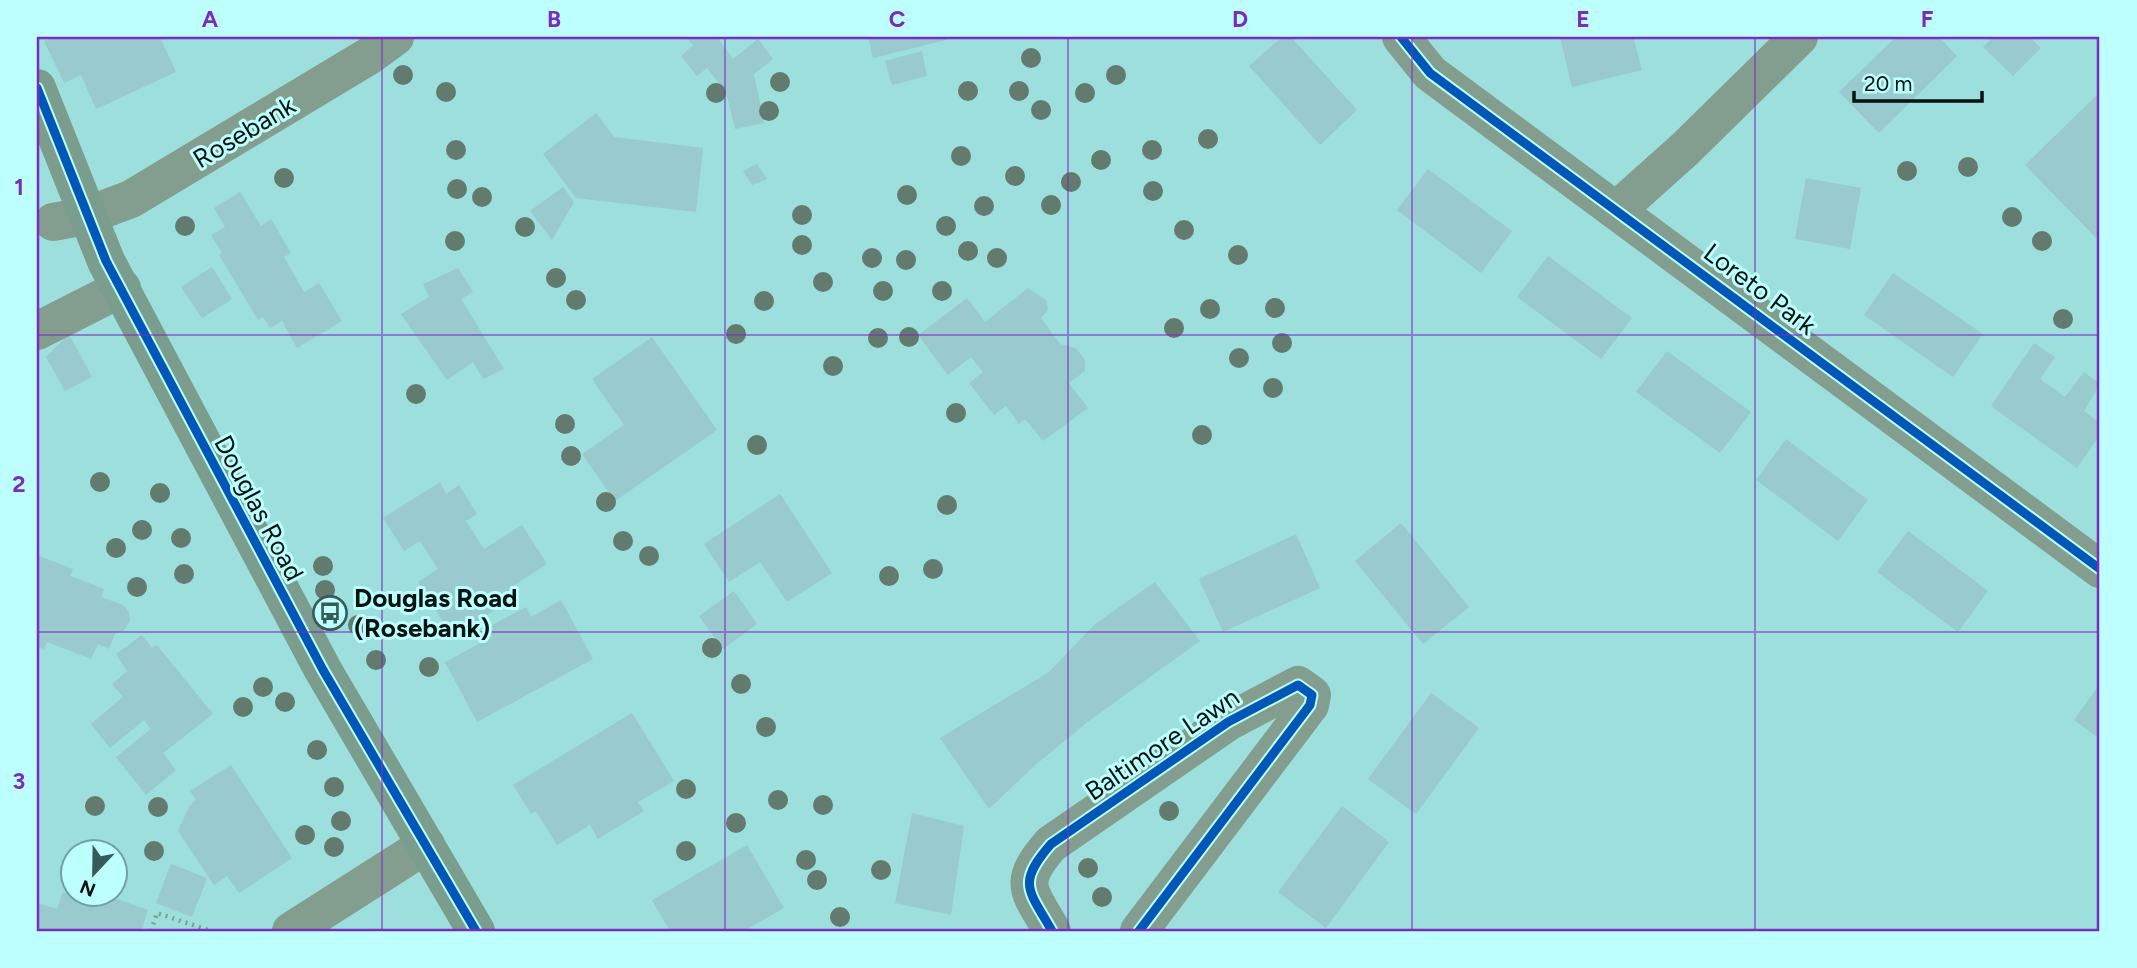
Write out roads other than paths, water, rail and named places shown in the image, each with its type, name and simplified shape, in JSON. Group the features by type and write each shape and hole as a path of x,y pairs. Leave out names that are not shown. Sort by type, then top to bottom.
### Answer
{"main road":[{"name":"Douglas Road","path":"37,88 70,219 106,261 122,288 268,570 476,931"}],"street":[{"name":"Rosebank","path":"70,219 131,200 369,56 395,37"},
{"name":"Loreto Park","path":"1401,37 1430,73 1618,209 2100,569"},
{"path":"1618,209 1685,149 1799,37"},
{"path":"37,331 122,288"},
{"name":"Baltimore Lawn","path":"1052,931 1028,888 1032,866 1051,844 1228,722 1285,689 1298,685 1307,688 1312,695 1303,715 1139,931"},
{"path":"291,931 426,845"}],"place":[{"name":"Douglas Road (Rosebank)","path":"330,613"}]}
